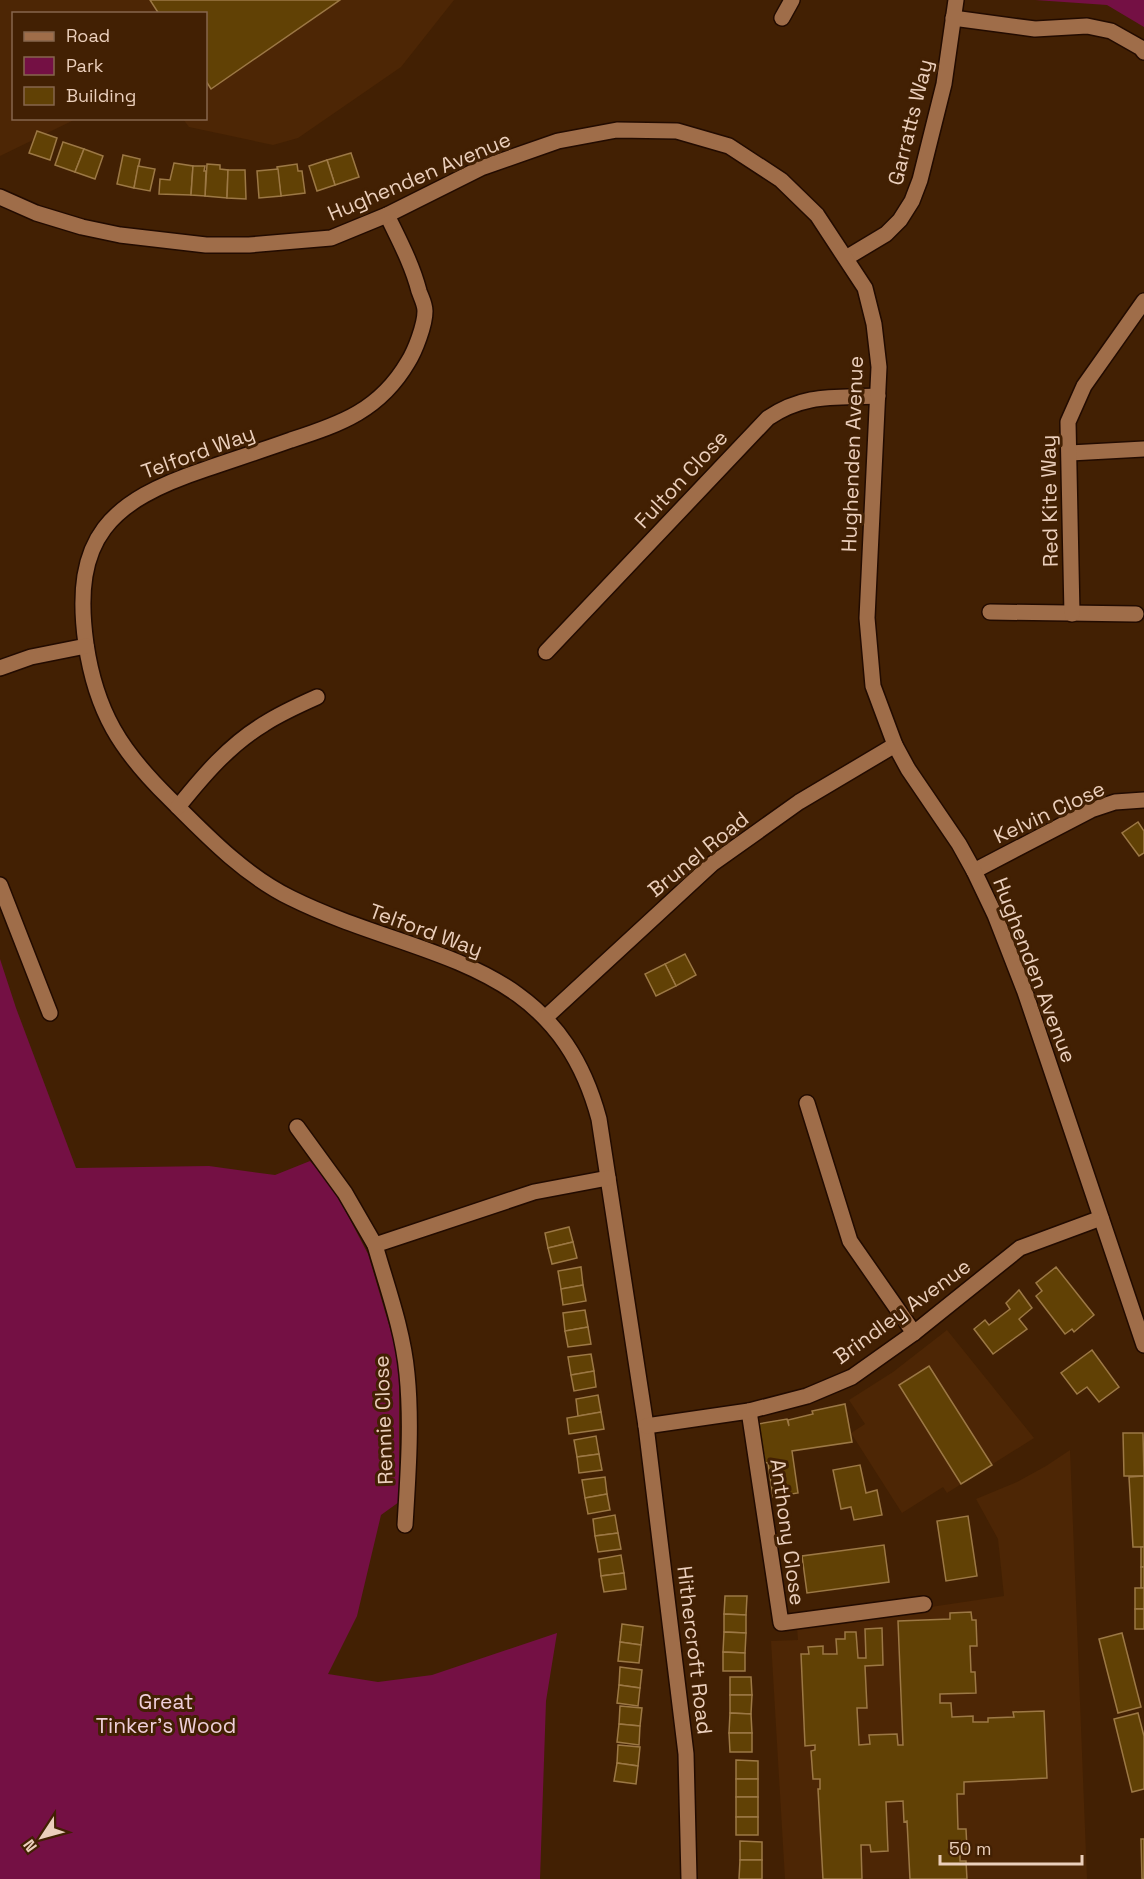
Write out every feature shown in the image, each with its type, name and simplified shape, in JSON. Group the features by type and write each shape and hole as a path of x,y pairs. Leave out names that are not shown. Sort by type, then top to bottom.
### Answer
{"street":[{"path":"782,18 792,0"},
{"name":"Garratts Way","path":"846,258 886,234 900,220 912,201 920,180 944,84 956,0"},
{"path":"953,18 1035,29 1087,27 1111,32 1141,48 1144,52"},
{"name":"Hughenden Avenue","path":"0,197 36,213 82,227 120,235 206,245 331,238 387,215 481,168 558,141 617,130 678,131 729,146 781,180 817,215 865,288 874,324 879,367 867,618 873,686 895,745 920,787 959,844 995,915 1025,993 1144,1345"},
{"name":"Telford Way","path":"387,215 414,271 425,311 415,351 402,372 388,390 354,417 174,480 146,492 110,520 97,539 89,557 83,597 86,646 92,677 115,734 129,755 178,807 246,869 289,897 351,924 449,957 507,986 545,1018 564,1041 581,1068 599,1119 646,1426"},
{"name":"Red Kite Way","path":"1072,614 1068,422 1084,386 1144,301"},
{"name":"Fulton Close","path":"546,652 768,418 786,406 804,400 878,396"},
{"path":"1070,453 1144,449"},
{"path":"990,612 1136,614"},
{"path":"0,668 31,657 86,646"},
{"path":"178,807 220,758 241,740 283,712 317,697"},
{"name":"Brunel Road","path":"545,1018 712,864 799,802 895,745"},
{"name":"Kelvin Close","path":"974,871 1091,810 1115,802 1144,800"},
{"path":"0,885 50,1013"},
{"path":"807,1103 850,1241 914,1333"},
{"name":"Rennie Close","path":"297,1127 345,1193 375,1245 400,1328 407,1374 409,1454 405,1525"},
{"path":"375,1245 534,1192 608,1178"},
{"name":"Brindley Avenue","path":"646,1426 749,1411 807,1396 852,1377 914,1333 1020,1248 1101,1218"},
{"name":"Anthony Close","path":"749,1411 781,1623 924,1604"},
{"name":"Hithercroft Road","path":"646,1426 686,1754 689,1879"}],"shaded area":[{"path":"0,0 454,0 401,67 298,138 273,145 189,127 184,120 207,120 207,12 12,12 12,120 74,120 0,156"},
{"path":"947,1330 1034,1438 947,1493 943,1487 902,1513 851,1433 865,1424 849,1400 893,1372"},
{"path":"1070,1450 1087,1879 785,1879 771,1641 798,1640 797,1627 1004,1596 998,1539 976,1499 1017,1482"}],"green space":[{"path":"1035,0 1144,0 1144,27 1107,5"},
{"name":"Great Tinker's Wood","path":"0,959 76,1168 209,1166 275,1175 310,1161 334,1189 368,1254 399,1359 399,1502 381,1515 357,1616 328,1674 378,1682 432,1675 557,1633 546,1701 540,1879 0,1879"}],"building":[{"path":"150,0 340,0 211,89 207,83 207,12 158,12"},
{"path":"37,131 57,138 50,160 29,153"},
{"path":"63,142 84,149 75,172 55,165"},
{"path":"84,149 103,156 95,179 75,172"},
{"path":"351,153 359,177 335,185 327,160"},
{"path":"123,155 140,159 134,188 117,184"},
{"path":"327,160 335,185 317,191 309,166"},
{"path":"174,163 193,166 191,195 159,194 160,179 170,180"},
{"path":"207,164 220,165 220,169 228,170 227,198 205,196"},
{"path":"297,164 298,171 302,171 305,193 281,196 277,167"},
{"path":"138,166 155,169 150,191 134,188"},
{"path":"193,166 205,166 205,196 191,195"},
{"path":"278,169 281,196 259,198 257,171"},
{"path":"228,170 245,170 246,199 227,198"},
{"path":"1138,822 1144,831 1144,853 1139,856 1122,833"},
{"path":"685,954 696,975 676,986 665,964"},
{"path":"665,964 676,986 656,996 645,974"},
{"path":"569,1227 573,1242 548,1248 545,1233"},
{"path":"573,1242 577,1258 552,1264 548,1248"},
{"path":"581,1267 583,1285 561,1289 558,1271"},
{"path":"1056,1267 1094,1315 1074,1332 1072,1329 1065,1334 1036,1296 1042,1291 1036,1283"},
{"path":"583,1285 586,1301 563,1305 561,1289"},
{"path":"1019,1290 1032,1308 1019,1319 1027,1329 993,1354 974,1329 985,1320 989,1325 1010,1309 1006,1303"},
{"path":"585,1310 588,1327 565,1331 563,1313"},
{"path":"588,1327 591,1344 568,1347 565,1331"},
{"path":"1092,1350 1119,1387 1099,1402 1087,1387 1077,1394 1061,1373"},
{"path":"591,1354 594,1371 571,1375 568,1357"},
{"path":"929,1366 992,1465 961,1484 899,1385"},
{"path":"594,1371 596,1387 574,1391 571,1375"},
{"path":"598,1395 601,1412 578,1416 576,1399"},
{"path":"845,1404 852,1442 792,1451 798,1493 773,1497 768,1463 772,1462 765,1463 758,1424 787,1419 789,1426 788,1420 813,1414 812,1411"},
{"path":"601,1412 604,1429 569,1434 567,1418"},
{"path":"1123,1433 1143,1433 1144,1476 1124,1476"},
{"path":"596,1436 599,1454 577,1457 574,1440"},
{"path":"599,1454 602,1470 579,1473 577,1457"},
{"path":"860,1465 866,1493 877,1490 882,1515 854,1520 851,1507 841,1509 833,1470"},
{"path":"1144,1476 1144,1547 1133,1547 1129,1477"},
{"path":"605,1477 607,1494 585,1498 582,1480"},
{"path":"607,1494 610,1510 588,1514 585,1498"},
{"path":"615,1515 618,1533 595,1536 593,1519"},
{"path":"968,1516 977,1576 946,1581 937,1521"},
{"path":"618,1533 621,1549 598,1552 595,1536"},
{"path":"884,1545 889,1582 807,1593 802,1556"},
{"path":"1141,1547 1144,1547 1144,1567 1141,1567"},
{"path":"621,1555 624,1573 601,1576 599,1559"},
{"path":"1141,1567 1144,1567 1144,1588 1141,1588"},
{"path":"624,1573 626,1589 604,1592 601,1576"},
{"path":"1135,1588 1144,1588 1144,1609 1135,1609"},
{"path":"725,1596 747,1596 746,1615 724,1614"},
{"path":"1135,1609 1144,1609 1144,1629 1135,1629"},
{"path":"971,1612 972,1620 976,1620 977,1646 970,1646 971,1672 975,1672 976,1693 940,1694 940,1703 951,1703 952,1717 973,1716 973,1722 988,1722 988,1718 1014,1717 1013,1712 1044,1711 1047,1778 964,1782 964,1794 957,1794 958,1829 966,1829 967,1849 960,1849 960,1861 966,1861 967,1879 910,1879 907,1821 904,1822 903,1801 886,1802 888,1851 871,1852 870,1845 861,1845 862,1879 823,1879 818,1789 820,1789 820,1779 813,1779 811,1751 815,1750 815,1745 805,1746 801,1654 809,1654 808,1647 823,1646 823,1654 837,1654 836,1639 845,1639 845,1632 856,1632 858,1658 866,1658 865,1629 882,1628 883,1665 865,1666 867,1708 857,1708 859,1745 870,1744 869,1735 897,1734 898,1745 903,1745 898,1621 950,1619 950,1613"},
{"path":"724,1614 746,1615 746,1633 724,1632"},
{"path":"622,1624 643,1627 641,1645 620,1642"},
{"path":"724,1632 746,1633 745,1653 723,1652"},
{"path":"1122,1633 1141,1707 1118,1713 1099,1639"},
{"path":"620,1642 641,1645 639,1663 618,1661"},
{"path":"723,1652 745,1653 745,1671 723,1671"},
{"path":"620,1667 642,1670 640,1688 619,1685"},
{"path":"730,1677 751,1677 752,1695 730,1695"},
{"path":"619,1685 640,1688 638,1706 617,1703"},
{"path":"730,1695 752,1695 751,1714 730,1713"},
{"path":"620,1706 642,1708 640,1726 619,1724"},
{"path":"730,1713 751,1714 752,1733 729,1733"},
{"path":"1138,1713 1144,1736 1144,1789 1132,1792 1114,1719"},
{"path":"619,1724 640,1726 639,1745 617,1742"},
{"path":"729,1733 752,1733 752,1752 730,1752"},
{"path":"618,1745 640,1747 638,1766 617,1763"},
{"path":"736,1760 758,1761 758,1779 736,1779"},
{"path":"617,1763 638,1766 636,1784 614,1781"},
{"path":"736,1779 758,1779 758,1797 736,1797"},
{"path":"736,1797 758,1797 758,1817 736,1817"},
{"path":"736,1817 758,1817 758,1835 736,1835"},
{"path":"1141,1839 1144,1839 1144,1879 1142,1879"},
{"path":"740,1841 762,1842 762,1860 740,1860"},
{"path":"740,1860 762,1860 762,1879 739,1879"}]}
